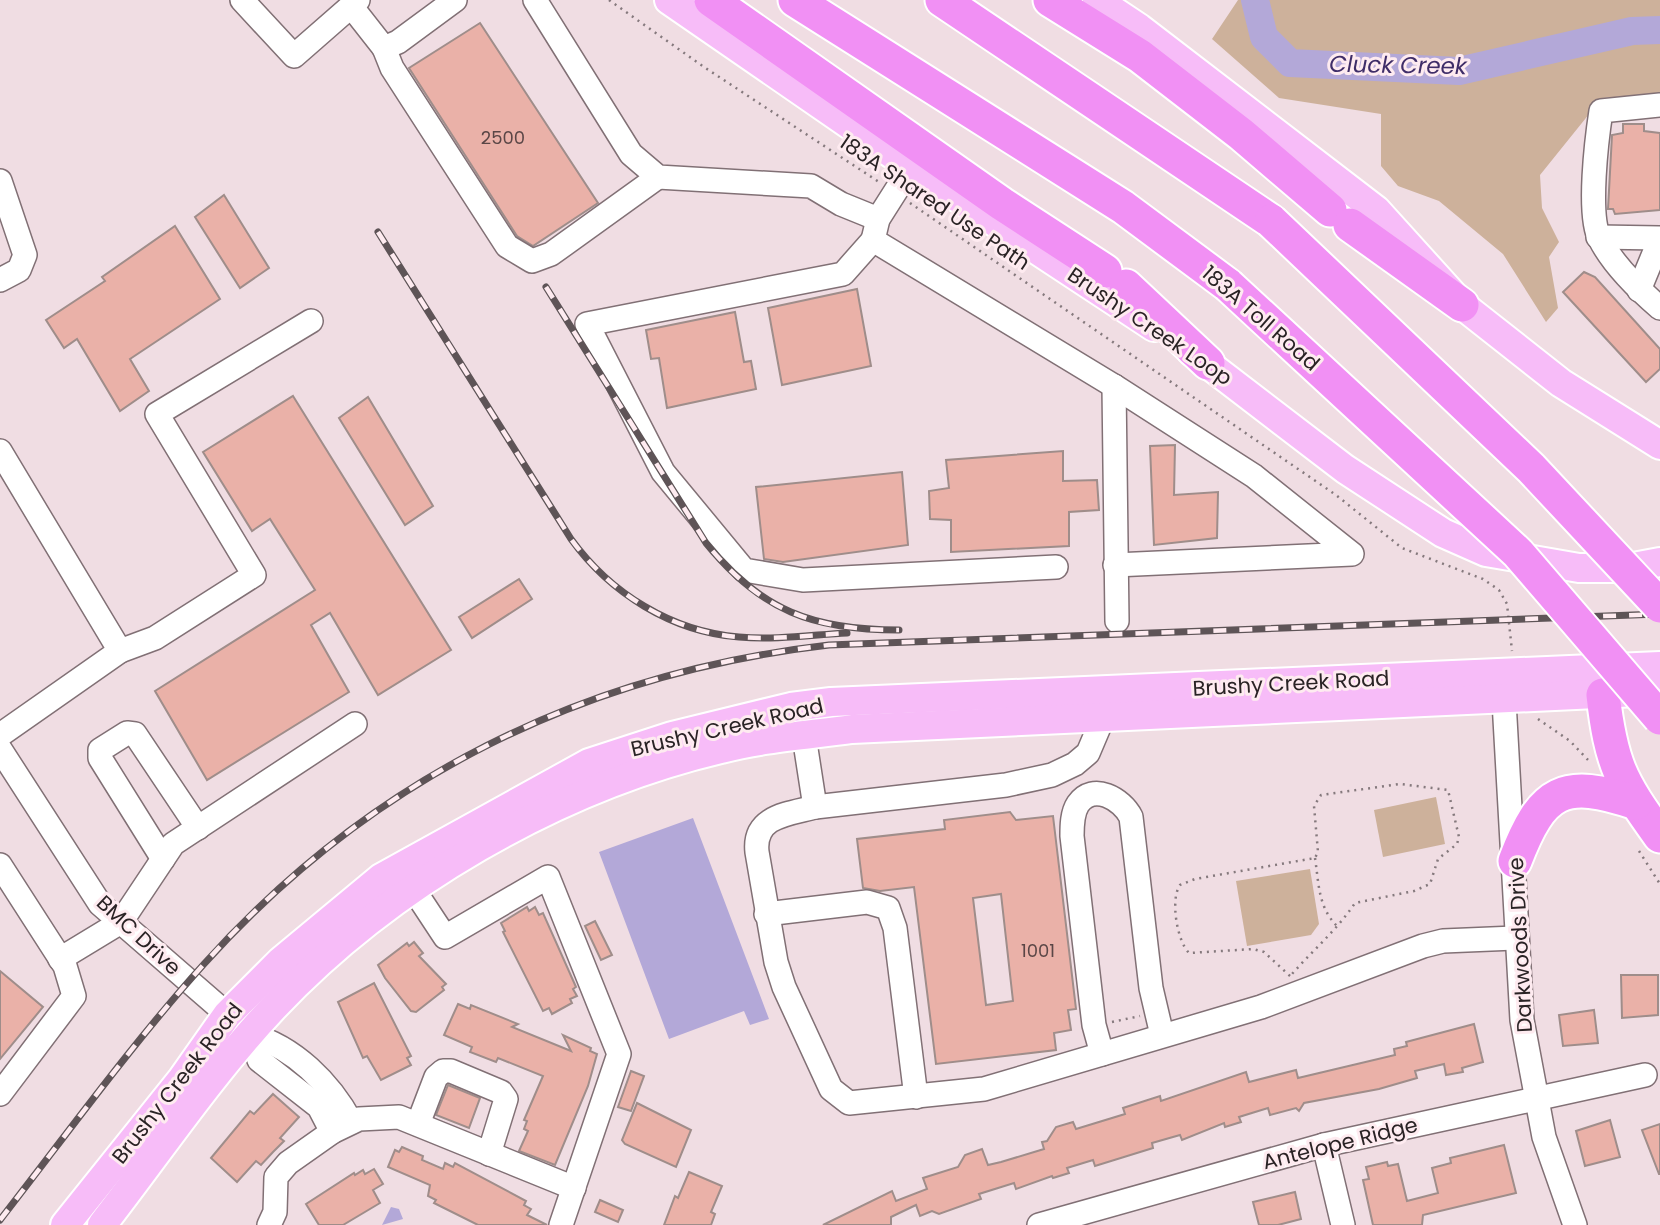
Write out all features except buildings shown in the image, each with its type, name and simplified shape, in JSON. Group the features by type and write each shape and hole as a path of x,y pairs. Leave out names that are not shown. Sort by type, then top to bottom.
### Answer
{"highway":[{"path":"711,0 1002,204 1116,279 1209,363"},
{"name":"183A Toll Road","path":"795,0 1122,207 1228,285 1518,553 1660,718"},
{"path":"942,0 1271,221 1531,468 1660,606"},
{"path":"1050,0 1140,57 1241,134 1340,218 1462,305"},
{"path":"1603,688 1608,741 1616,769 1660,836"},
{"path":"1515,861 1539,810 1556,796 1595,790 1636,803"}],"main road":[{"name":"Brushy Creek Loop","path":"669,0 911,167 1209,363 1345,469 1443,533 1486,552 1579,568 1628,568 1660,562"},
{"path":"1097,0 1139,28 1376,210 1462,305 1561,383 1660,444"},
{"name":"Brushy Creek Road","path":"65,1225 181,1079 227,1015 281,961 381,878 589,763 672,736 791,707 831,702 1660,666"},
{"path":"1463,674 1487,685 1504,701"},
{"path":"1603,688 1660,677"},
{"path":"804,736 807,726 815,720 832,717 1206,703 1251,685"},
{"name":"Brushy Creek Road","path":"102,1225 251,1035 307,975 390,905 508,830 624,776 722,748 852,729 1504,701 1603,688 1660,691"}],"street":[{"path":"242,0 294,55 355,3 384,48 392,68 507,246 532,261 551,254 658,177"},
{"path":"384,48 398,42 455,0"},
{"path":"535,0 631,154 658,177 810,186 1254,476 1352,554 1115,565"},
{"path":"1660,105 1601,110 1593,167 1598,237 1639,290 1660,308"},
{"path":"911,167 876,230 844,274 587,324 663,472 744,570 803,580 1056,567"},
{"path":"0,181 25,255 19,270 0,280"},
{"path":"1598,237 1660,238 1639,290"},
{"path":"0,736 120,651 155,638 254,575 157,414 311,321"},
{"path":"1114,386 1117,621"},
{"path":"0,451 120,651"},
{"name":"Darkwoods Drive","path":"1504,701 1515,861 1515,938 1522,1020 1544,1137 1575,1225"},
{"path":"1102,720 1088,753 1075,764 1052,775 1015,784 815,807 771,818 762,826 756,844 766,914 784,988 836,1095 849,1103 984,1089 1261,1007 1423,946 1443,941 1515,938"},
{"path":"60,959 121,922 173,844 355,724"},
{"path":"163,859 100,758 100,750 127,733 135,734 198,828"},
{"path":"804,736 815,807"},
{"name":"BMC Drive","path":"0,749 100,904 251,1035"},
{"path":"1102,1054 1094,1025 1072,836 1076,806 1084,797 1098,793 1115,797 1125,805 1132,829 1151,988 1162,1035"},
{"path":"0,865 60,959 74,996 0,1094"},
{"path":"414,890 445,937 548,877 619,1054 561,1225"},
{"path":"766,914 867,902 888,908 895,928 916,1097"},
{"path":"251,1035 259,1060 342,1127"},
{"path":"418,1125 436,1077 443,1070 451,1071 501,1092 506,1099 489,1154"},
{"name":"Antelope Ridge","path":"1054,1223 1324,1145 1645,1075"},
{"path":"270,1225 275,1212 276,1177 288,1163 342,1127 359,1119 399,1117 574,1188"},
{"path":"1324,1145 1343,1225"}],"path":[{"name":"183A Shared Use Path","path":"609,0 1314,480 1402,548 1483,579 1499,590 1507,604 1515,662"},
{"path":"1533,715 1576,746 1595,769"},
{"path":"1284,983 1317,945 1338,927 1355,903 1414,891 1430,884 1438,859 1457,844 1459,837 1452,796 1442,787 1400,784 1321,795 1314,806 1318,852 1315,858 1326,916 1338,927"},
{"path":"1290,976 1264,952 1253,949 1189,953 1182,946 1176,891 1180,885 1195,878 1315,858"},
{"path":"1106,1024 1143,1016"}],"shaded area":[{"path":"1238,0 1660,0 1660,94 1602,98 1540,175 1542,208 1559,242 1549,257 1558,308 1546,322 1503,254 1439,201 1398,186 1381,166 1381,114 1279,98 1212,39"},
{"path":"1436,797 1445,844 1383,857 1374,810"},
{"path":"693,818 769,1019 750,1025 744,1011 669,1039 599,852"},
{"path":"1310,869 1319,924 1311,935 1247,946 1236,881"},
{"path":"391,1207 399,1209 403,1219 382,1225"}],"waterway":[{"name":"Cluck Creek","path":"1255,0 1264,37 1290,63 1459,71 1632,31 1660,30"}],"railway":[{"path":"378,232 571,539 604,576 644,606 667,618 714,634 766,638 847,633"},
{"path":"546,287 706,543 727,566 747,585 791,612 840,626 899,630"},
{"path":"0,1220 151,1026 204,964 268,898 337,840 410,789 486,746 567,709 651,681 738,659 829,645 1660,614"}]}
